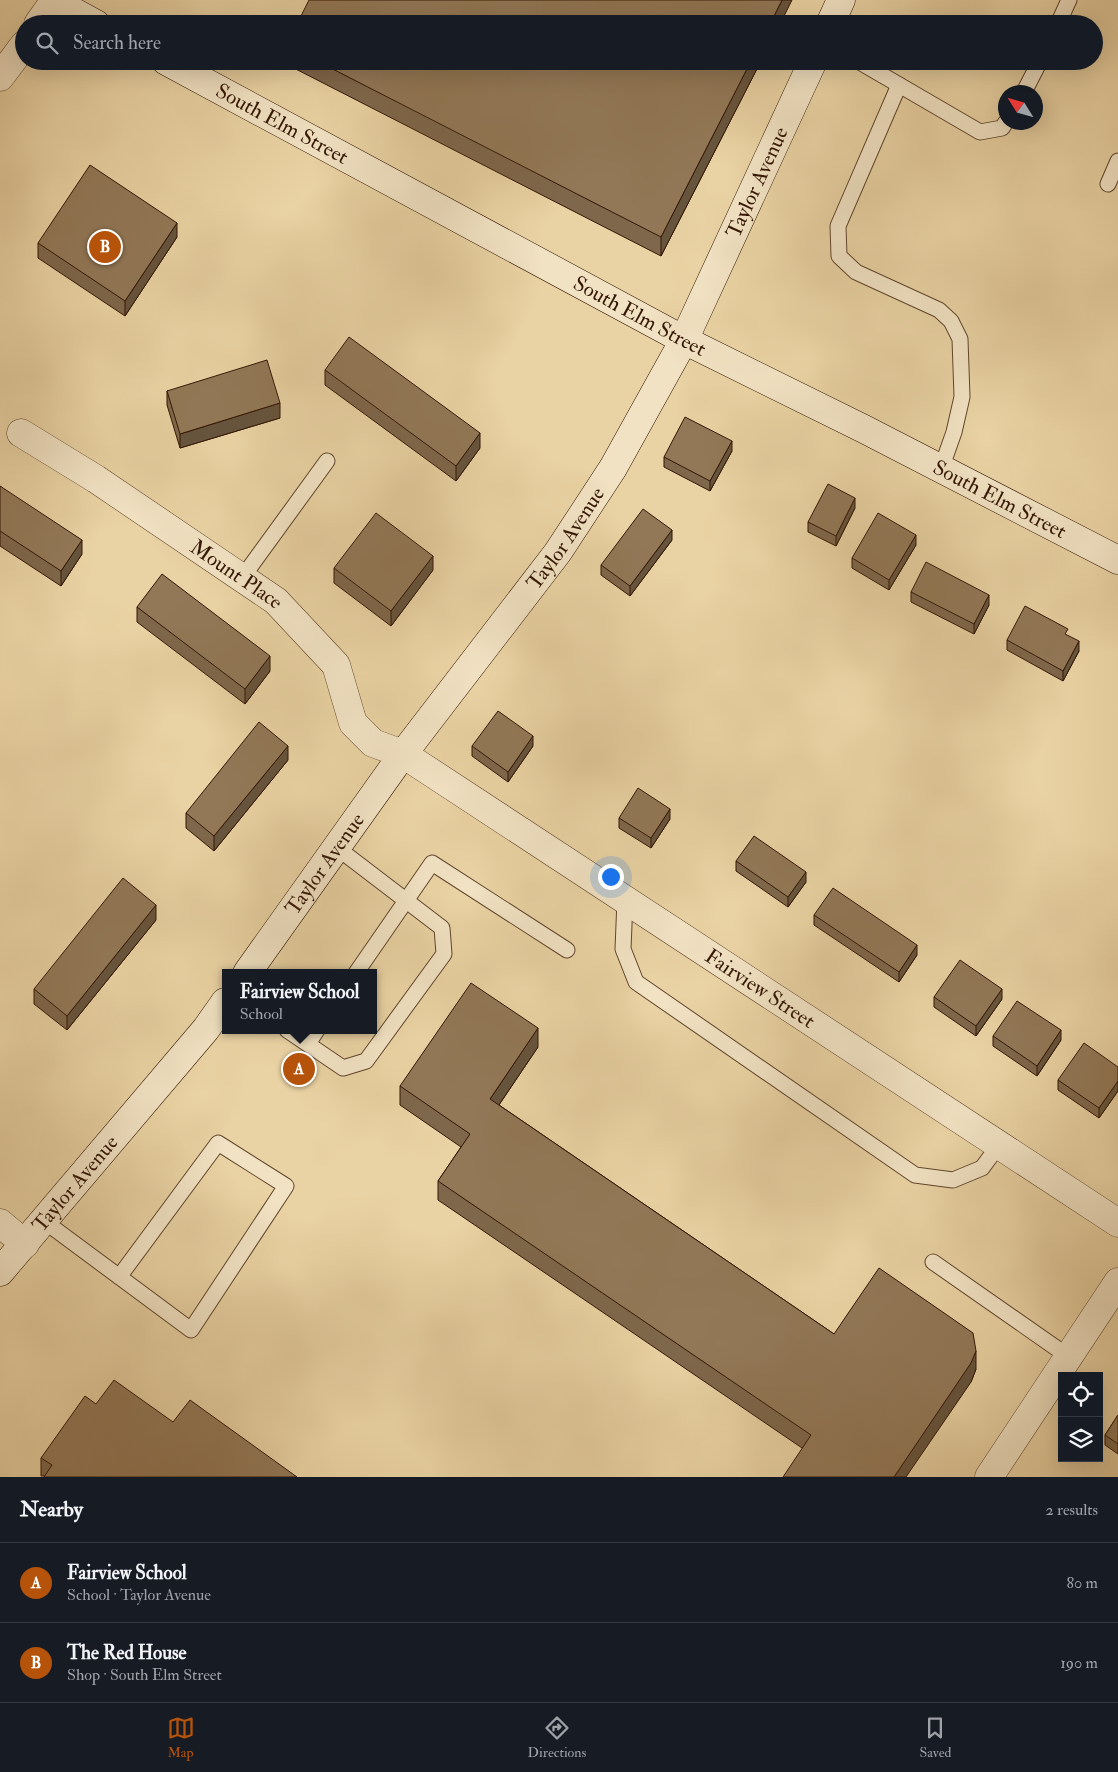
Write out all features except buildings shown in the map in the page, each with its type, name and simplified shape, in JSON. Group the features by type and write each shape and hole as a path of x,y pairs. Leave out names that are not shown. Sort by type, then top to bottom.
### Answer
{"street":[{"path":"44,15 54,0 80,15"},
{"path":"834,15 841,0"},
{"path":"0,77 15,57"},
{"name":"South Elm Street","path":"183,70 684,340 1118,560"},
{"name":"Taylor Avenue","path":"249,969 403,754 558,552 612,468 684,340 809,70"},
{"name":"Mount Place","path":"22,433 96,479 276,601 336,665 353,724 373,743 403,754"},
{"name":"Fairview Street","path":"403,754 1118,1223"},
{"name":"Taylor Avenue","path":"0,1272 206,1029 222,1006"},
{"path":"0,1223 25,1244"},
{"path":"989,1477 1118,1282"}],"lane":[{"path":"1062,15 1069,0"},
{"path":"873,70 980,132 998,129"},
{"path":"1028,85 1035,70"},
{"path":"899,85 838,226 839,256 856,272 939,310 951,320 960,339 962,397 954,432 941,469"},
{"path":"1108,184 1118,161"},
{"path":"242,578 327,461"},
{"path":"293,1034 343,1068 366,1061 444,954 442,928 336,847"},
{"path":"359,969 432,863 567,950"},
{"path":"625,900 623,949 636,982 915,1175 953,1180 982,1168 999,1145"},
{"path":"308,1044 314,1034"},
{"path":"44,1222 191,1330 286,1186 218,1143 119,1277"},
{"path":"933,1262 1069,1357"}],"place":[{"name":"The Red House","path":"105,247"},
{"name":"Fairview School","path":"299,1069"}]}
